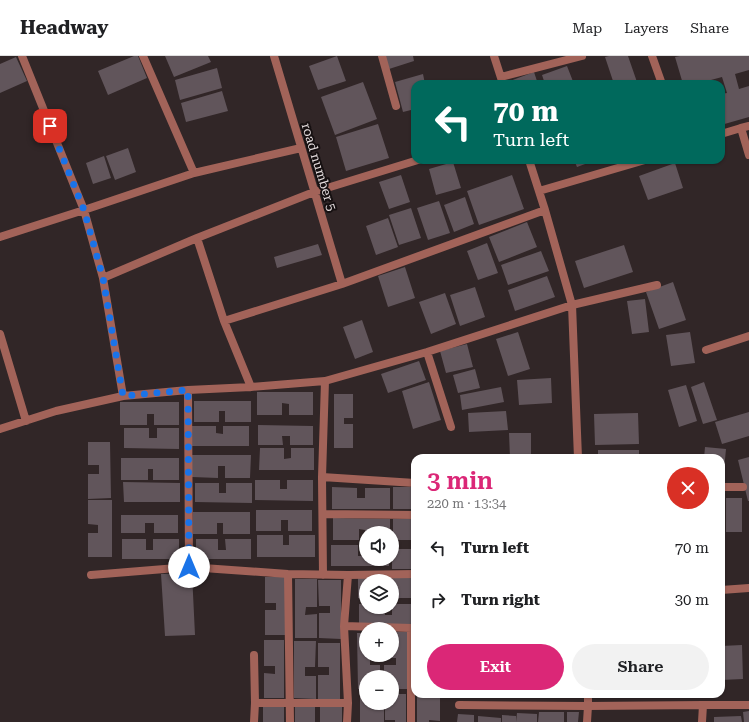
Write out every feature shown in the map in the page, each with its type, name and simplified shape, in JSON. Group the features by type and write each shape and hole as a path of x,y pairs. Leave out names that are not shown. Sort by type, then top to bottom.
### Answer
{"street":[{"path":"22,56 84,210 103,278 123,396"},
{"path":"143,56 194,173"},
{"name":"road number 5","path":"274,56 342,284"},
{"path":"382,56 396,106"},
{"path":"494,56 502,80"},
{"path":"505,80 582,56"},
{"path":"652,56 661,80"},
{"path":"725,133 745,127 749,154"},
{"path":"0,237 194,173 301,148"},
{"path":"103,278 197,238 314,192 411,162"},
{"path":"530,164 572,305 578,454"},
{"path":"539,191 631,164"},
{"path":"224,321 342,284 545,210"},
{"path":"197,238 224,321 251,386"},
{"path":"0,429 56,411 123,396 325,381 427,352 572,305 657,285"},
{"path":"0,334 26,421"},
{"path":"706,350 749,336"},
{"path":"427,352 451,427"},
{"path":"323,574 322,477 325,381"},
{"path":"188,390 189,567"},
{"path":"322,477 411,483"},
{"path":"725,487 743,487"},
{"path":"323,514 411,515"},
{"path":"91,575 189,567 288,574 411,574"},
{"path":"288,574 290,722"},
{"path":"347,722 348,703 344,626 348,575"},
{"path":"725,590 749,588"},
{"path":"344,626 411,628 411,722"},
{"path":"254,655 254,722"},
{"path":"587,722 588,698"},
{"path":"255,703 348,703"},
{"path":"702,722 703,705"},
{"path":"459,706 749,705"}],"building":[{"path":"134,56 138,56 147,78 108,95 98,71"},
{"path":"165,56 208,56 211,62 174,77"},
{"path":"337,56 346,81 318,90 309,66"},
{"path":"384,56 413,56 414,61 389,69"},
{"path":"628,56 636,80 613,80 605,57"},
{"path":"749,56 749,70 735,74 739,89 749,86 749,117 725,124 725,93 727,93 725,80 723,80 722,77 711,80 682,80 675,57"},
{"path":"16,57 27,81 0,93 0,64"},
{"path":"567,66 572,80 544,80 542,75"},
{"path":"217,68 222,88 180,100 175,80"},
{"path":"534,72 537,80 513,80"},
{"path":"423,74 424,80 411,80 411,110 403,112 395,82"},
{"path":"363,82 377,119 335,135 321,97"},
{"path":"222,91 228,111 186,122 181,103"},
{"path":"378,124 389,158 346,171 336,137"},
{"path":"128,148 136,172 115,180 106,156"},
{"path":"104,156 111,178 93,184 86,163"},
{"path":"446,164 454,164 461,188 436,195 429,169"},
{"path":"576,164 585,164 577,167"},
{"path":"675,164 683,188 648,200 639,176"},
{"path":"401,175 410,202 389,209 379,182"},
{"path":"512,175 524,209 479,225 467,191"},
{"path":"465,197 474,224 454,232 444,205"},
{"path":"439,201 450,233 428,240 417,208"},
{"path":"411,208 421,238 399,245 389,215"},
{"path":"388,218 398,247 376,255 366,226"},
{"path":"527,222 537,247 499,262 489,237"},
{"path":"487,243 498,273 478,280 467,251"},
{"path":"318,244 322,255 277,268 274,257"},
{"path":"624,245 633,272 584,288 575,261"},
{"path":"541,251 549,271 508,285 501,265"},
{"path":"405,267 415,298 388,307 378,276"},
{"path":"547,276 555,297 515,311 508,290"},
{"path":"673,282 686,320 659,329 646,292"},
{"path":"475,287 485,317 460,326 450,295"},
{"path":"445,293 456,324 431,334 419,302"},
{"path":"645,299 649,332 632,334 627,301"},
{"path":"362,320 373,352 355,359 343,327"},
{"path":"518,332 530,369 508,376 496,339"},
{"path":"690,332 695,363 671,366 666,335"},
{"path":"467,344 473,367 446,373 440,351"},
{"path":"419,361 426,380 388,393 381,374"},
{"path":"475,369 480,388 458,393 453,375"},
{"path":"551,378 552,403 519,405 517,380"},
{"path":"429,382 441,420 413,429 402,391"},
{"path":"704,382 717,420 703,424 691,387"},
{"path":"686,385 697,421 679,427 668,390"},
{"path":"501,387 504,402 462,410 460,395"},
{"path":"257,392 313,392 313,415 289,415 289,404 282,403 282,415 257,415"},
{"path":"334,394 353,394 353,418 344,418 344,424 353,424 353,448 334,448"},
{"path":"194,401 251,401 251,422 225,422 225,411 219,411 219,422 194,422"},
{"path":"120,402 179,402 179,425 154,425 154,414 147,414 147,425 120,425"},
{"path":"506,411 508,430 469,432 468,413"},
{"path":"749,412 749,436 722,444 715,422"},
{"path":"638,413 639,444 595,445 594,414"},
{"path":"258,425 313,426 313,445 290,445 290,436 282,436 283,445 258,445"},
{"path":"191,426 216,426 216,433 223,434 223,426 249,426 249,446 191,446"},
{"path":"124,428 149,428 149,438 157,438 157,428 179,428 179,449 124,448"},
{"path":"509,433 531,433 531,454 510,454"},
{"path":"88,442 110,442 111,498 88,499 88,474 99,474 99,465 88,465"},
{"path":"705,447 726,449 725,460 725,454 704,454"},
{"path":"260,448 284,448 284,459 291,458 291,448 314,448 314,470 259,470"},
{"path":"598,450 639,450 639,454 598,454"},
{"path":"192,455 251,455 250,478 225,478 225,466 218,466 218,478 192,477"},
{"path":"749,457 749,501 748,501 738,460"},
{"path":"121,458 179,458 179,480 153,480 153,469 148,469 148,480 121,480"},
{"path":"255,480 280,480 280,489 287,489 287,480 313,480 313,501 255,500"},
{"path":"123,482 180,483 180,502 124,502"},
{"path":"195,483 219,483 219,493 226,493 226,483 252,483 252,503 195,502"},
{"path":"332,487 357,488 357,498 365,498 365,488 390,488 390,509 332,509"},
{"path":"393,487 411,487 411,509 393,509"},
{"path":"726,498 742,498 742,532 726,532"},
{"path":"88,500 112,500 112,557 88,557 88,533 98,533 98,525 88,524"},
{"path":"256,510 312,510 312,531 288,531 288,520 281,520 281,531 256,531"},
{"path":"193,512 250,512 250,534 223,534 223,523 217,523 217,534 193,534"},
{"path":"121,515 178,515 178,533 154,533 154,523 145,523 145,533 121,533"},
{"path":"333,518 390,519 390,526 359,526 359,540 333,540"},
{"path":"393,519 411,519 411,540 399,540 399,526 393,526"},
{"path":"257,535 283,535 283,545 289,545 289,535 315,535 315,557 257,557"},
{"path":"122,539 146,539 146,550 153,550 153,539 179,539 179,559 122,559"},
{"path":"196,539 218,539 218,550 226,550 225,539 251,539 251,559 196,559"},
{"path":"331,545 358,545 359,566 331,566"},
{"path":"399,549 411,549 411,569 392,569 392,566 399,566"},
{"path":"192,573 195,635 165,636 161,574"},
{"path":"265,577 285,577 285,635 265,635 265,610 276,610 276,603 265,603"},
{"path":"358,578 359,578 358,598"},
{"path":"399,578 411,578 411,598 399,598"},
{"path":"295,579 317,579 317,607 306,607 305,615 317,614 317,638 295,638"},
{"path":"318,580 341,580 341,639 319,638 319,613 330,613 330,606 319,606"},
{"path":"399,604 411,604 411,624 399,624 399,622 359,622 359,614 399,614"},
{"path":"399,632 407,632 407,689 399,689 399,670 384,670 384,665 396,665 396,662 399,662"},
{"path":"357,633 359,633 359,662 370,662 370,665 380,665 380,670 359,670 358,689"},
{"path":"264,640 284,640 284,698 264,698 264,673 275,674 275,666 264,666"},
{"path":"294,641 316,641 315,667 305,667 305,676 316,676 316,699 294,698"},
{"path":"318,643 340,643 340,699 318,699 318,675 329,675 329,667 318,667"},
{"path":"742,645 743,679 725,680 725,646"},
{"path":"399,694 406,694 406,722 385,720 385,710 399,710"},
{"path":"417,698 440,698 440,721 429,720 429,722 417,722"},
{"path":"295,705 315,706 315,722 295,722"},
{"path":"320,705 342,705 342,722 320,722"},
{"path":"263,706 284,706 284,722 263,722"},
{"path":"360,710 384,710 384,722 360,722"},
{"path":"749,711 749,722 744,722 743,712"},
{"path":"539,712 564,712 564,722 538,722"},
{"path":"567,712 579,712 578,722 567,722"},
{"path":"517,713 537,714 537,722 516,722"},
{"path":"458,714 474,715 474,722 457,722"},
{"path":"502,715 516,716 516,722 502,722"},
{"path":"478,716 501,718 501,722 478,722"},
{"path":"741,716 742,722 714,722 714,717"}],"route":[{"path":"50,126 84,210 103,278 123,396 188,390 189,567"}]}
